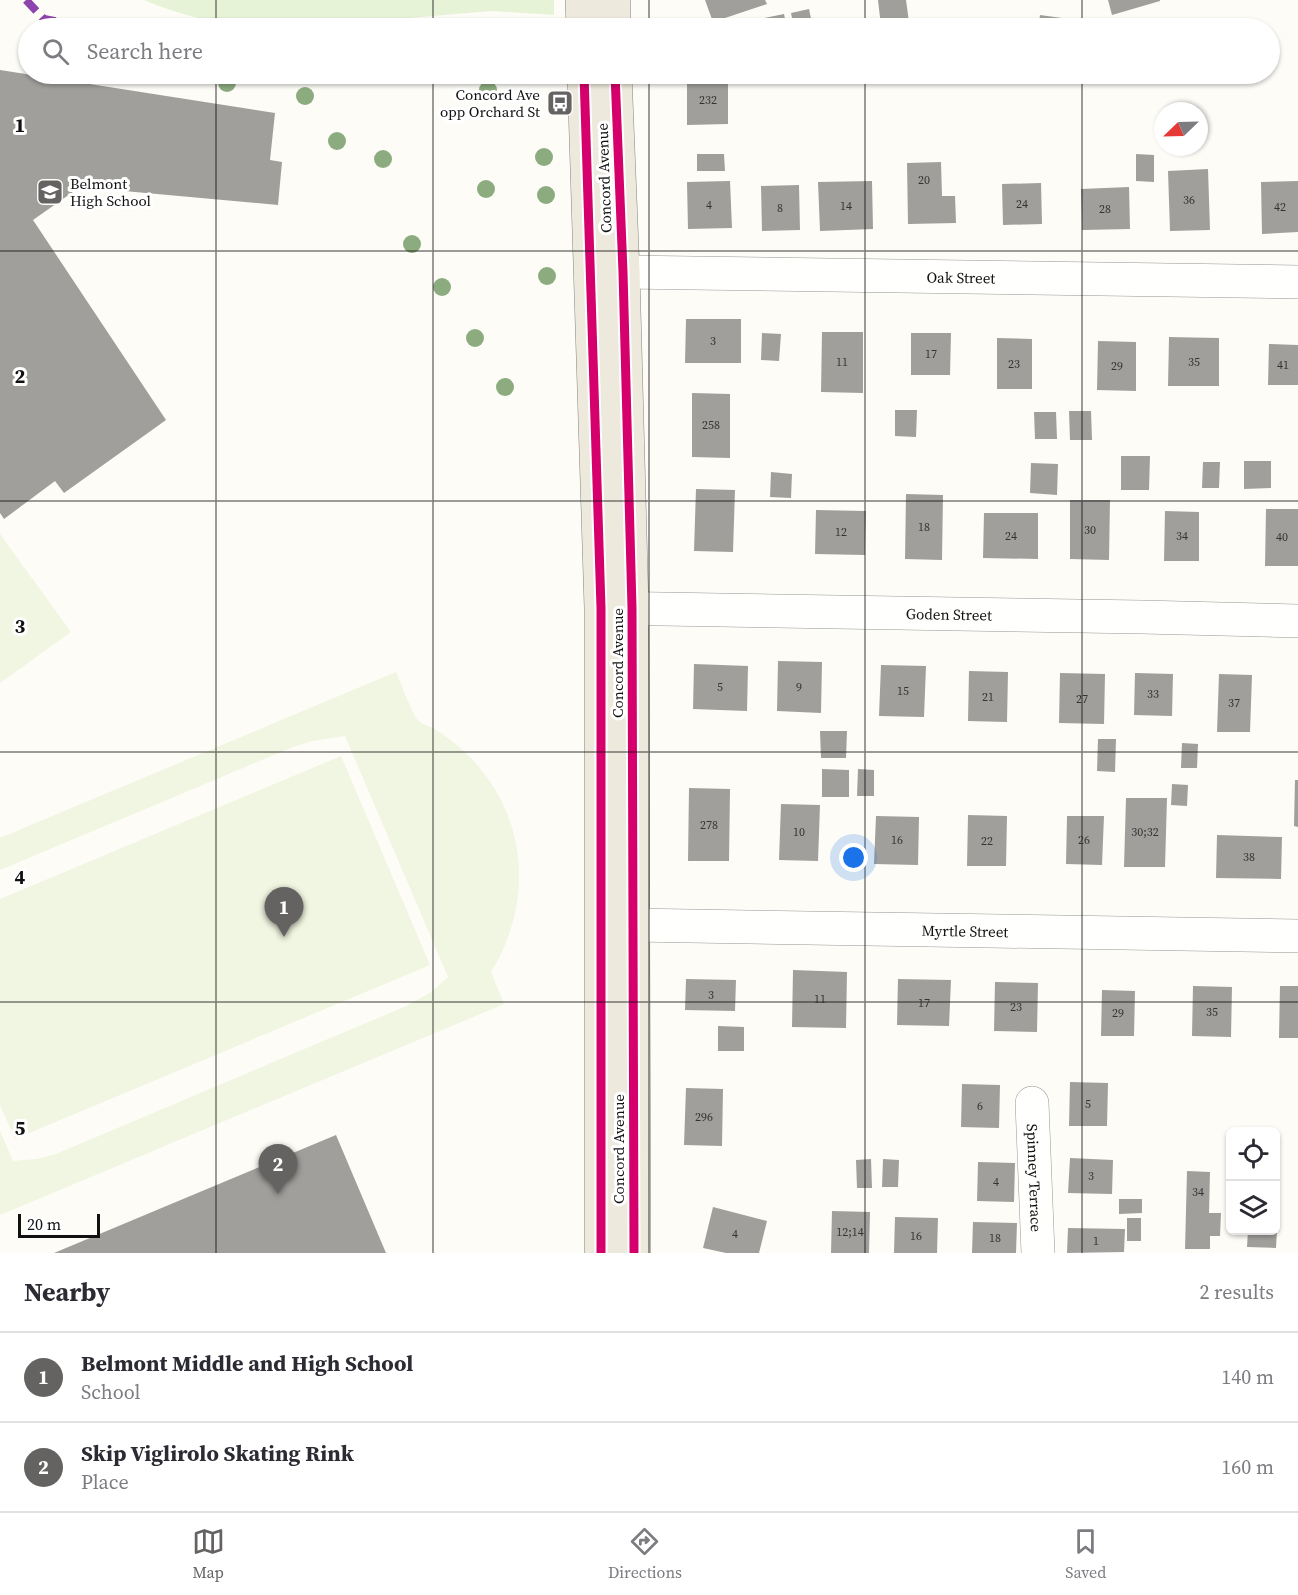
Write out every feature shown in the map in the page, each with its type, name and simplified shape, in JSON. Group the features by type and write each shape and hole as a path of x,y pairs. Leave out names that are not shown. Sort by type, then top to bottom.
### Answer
{"main road":[{"path":"582,0 583,18"},
{"path":"614,0 614,18"},
{"name":"Concord Avenue","path":"585,84 616,608 632,925 634,1253"},
{"name":"Concord Avenue","path":"601,1253 600,1206 623,272 615,84"}],"street":[{"name":"Oak Street","path":"623,272 1298,282"},
{"name":"Goden Street","path":"616,608 1142,616 1298,621"},
{"name":"Myrtle Street","path":"632,925 1298,936"},
{"name":"Spinney Terrace","path":"1032,1103 1038,1253"},
{"path":"600,1206 634,1212"}],"green space":[{"path":"144,0 554,0 554,15 492,11 409,18 198,18"},
{"path":"0,534 71,632 0,683"},
{"path":"396,672 416,718 462,749 490,782 504,807 514,834 519,889 514,917 505,945 491,972 504,1004 0,1215 0,1131 13,1161 37,1159 56,1154 404,1007 430,993 448,977 345,736 312,741 293,747 0,870 0,838"},
{"path":"341,756 430,965 15,1139 0,1105 0,899"}],"building":[{"path":"705,0 765,0 767,4 725,18 712,18"},
{"path":"878,0 906,0 908,18 880,18"},
{"path":"1108,0 1160,0 1160,1 1112,15"},
{"path":"809,9 811,18 792,18 791,13"},
{"path":"784,14 785,18 765,18"},
{"path":"1040,15 1062,18 1040,18"},
{"path":"0,70 18,73 18,84 90,84 275,113 270,160 282,162 278,205 80,187 33,220 166,420 64,493 55,481 4,519 0,513"},
{"path":"687,84 728,84 728,124 687,125"},
{"path":"697,154 724,154 725,171 697,171"},
{"path":"1136,154 1154,155 1154,182 1136,181"},
{"path":"941,162 942,196 955,196 956,223 908,224 907,163"},
{"path":"1208,169 1210,230 1170,231 1168,171"},
{"path":"730,181 732,228 688,229 687,182"},
{"path":"872,181 873,229 820,231 818,182"},
{"path":"1298,181 1298,232 1262,234 1261,182"},
{"path":"1041,183 1042,224 1003,225 1002,184"},
{"path":"799,185 800,230 762,231 761,186"},
{"path":"1129,187 1130,229 1082,230 1081,189"},
{"path":"686,319 741,319 741,363 685,363"},
{"path":"822,332 863,332 863,393 821,392"},
{"path":"762,333 781,334 779,361 761,360"},
{"path":"911,333 951,333 950,375 911,375"},
{"path":"1169,337 1219,338 1219,386 1168,386"},
{"path":"997,338 1032,339 1032,389 997,389"},
{"path":"1098,341 1136,342 1136,391 1097,390"},
{"path":"1269,344 1298,345 1298,385 1268,385"},
{"path":"692,393 730,394 730,458 692,457"},
{"path":"895,410 917,410 916,437 895,436"},
{"path":"1069,411 1091,411 1092,440 1070,440"},
{"path":"1034,412 1056,412 1057,439 1035,439"},
{"path":"1121,456 1150,456 1149,490 1121,490"},
{"path":"1244,461 1271,461 1271,488 1244,489"},
{"path":"1203,462 1220,462 1219,488 1202,488"},
{"path":"1031,463 1058,464 1057,495 1030,493"},
{"path":"771,472 792,474 791,498 770,497"},
{"path":"696,489 735,490 733,552 694,551"},
{"path":"906,494 943,495 942,560 905,559"},
{"path":"1070,500 1110,500 1109,560 1070,559"},
{"path":"1266,509 1298,509 1298,566 1265,566"},
{"path":"816,510 866,511 865,555 815,554"},
{"path":"1165,511 1199,512 1199,561 1164,561"},
{"path":"984,513 1038,513 1038,559 983,558"},
{"path":"778,661 822,662 821,713 777,711"},
{"path":"694,664 748,666 747,711 693,709"},
{"path":"881,665 926,666 924,717 879,716"},
{"path":"969,671 1008,672 1007,722 968,721"},
{"path":"1060,673 1105,674 1104,724 1059,723"},
{"path":"1135,673 1173,674 1172,716 1134,715"},
{"path":"1219,674 1252,675 1250,732 1217,732"},
{"path":"820,731 847,731 846,758 821,758"},
{"path":"1098,739 1116,739 1115,772 1097,771"},
{"path":"1182,743 1198,744 1197,768 1181,768"},
{"path":"822,769 849,770 849,797 822,797"},
{"path":"858,769 874,770 874,796 857,796"},
{"path":"1295,780 1298,780 1298,827 1294,826"},
{"path":"1172,784 1188,785 1187,806 1171,805"},
{"path":"689,788 730,789 729,861 688,861"},
{"path":"1126,798 1167,798 1165,867 1124,867"},
{"path":"781,804 820,805 818,861 779,860"},
{"path":"968,815 1007,816 1006,866 967,866"},
{"path":"876,816 919,817 918,865 874,864"},
{"path":"1067,816 1104,816 1102,865 1066,864"},
{"path":"1217,835 1282,837 1281,879 1216,878"},
{"path":"793,970 847,972 846,1028 792,1027"},
{"path":"686,979 736,980 735,1011 685,1010"},
{"path":"898,979 951,980 949,1026 897,1025"},
{"path":"995,982 1038,983 1037,1032 994,1031"},
{"path":"1193,986 1232,987 1231,1037 1192,1036"},
{"path":"1280,986 1298,986 1298,1038 1279,1038"},
{"path":"1102,990 1135,991 1134,1036 1101,1036"},
{"path":"718,1026 744,1027 744,1051 718,1051"},
{"path":"1070,1082 1108,1083 1107,1126 1069,1126"},
{"path":"962,1084 1000,1085 999,1128 961,1127"},
{"path":"686,1088 723,1089 722,1146 684,1145"},
{"path":"336,1135 386,1253 54,1253"},
{"path":"1070,1158 1113,1160 1112,1194 1068,1193"},
{"path":"871,1159 872,1188 857,1188 856,1160"},
{"path":"883,1159 899,1160 898,1187 882,1187"},
{"path":"978,1162 1015,1163 1014,1202 977,1201"},
{"path":"1187,1171 1210,1172 1209,1213 1221,1213 1220,1236 1210,1236 1210,1249 1185,1249"},
{"path":"1119,1199 1142,1199 1142,1213 1119,1214"},
{"path":"713,1207 767,1221 759,1253 726,1253 703,1248"},
{"path":"832,1211 870,1212 869,1253 831,1253"},
{"path":"895,1217 938,1218 937,1253 894,1253"},
{"path":"1127,1218 1141,1218 1141,1241 1127,1241"},
{"path":"973,1222 1017,1223 1016,1253 972,1253"},
{"path":"1068,1228 1125,1229 1124,1252 1067,1253"},
{"path":"1248,1235 1277,1235 1276,1248 1247,1247"}],"marked path":[{"path":"26,0 43,18"}],"cycle path":[{"path":"584,84 601,608 601,1253"},
{"path":"615,84 632,608 634,1253"}],"place":[{"name":"Concord Ave opp Orchard St","path":"560,103"},
{"name":"Belmont High School","path":"50,192"},
{"name":"Belmont Middle and High School","path":"284,937"},
{"name":"Skip Viglirolo Skating Rink","path":"278,1194"}]}
